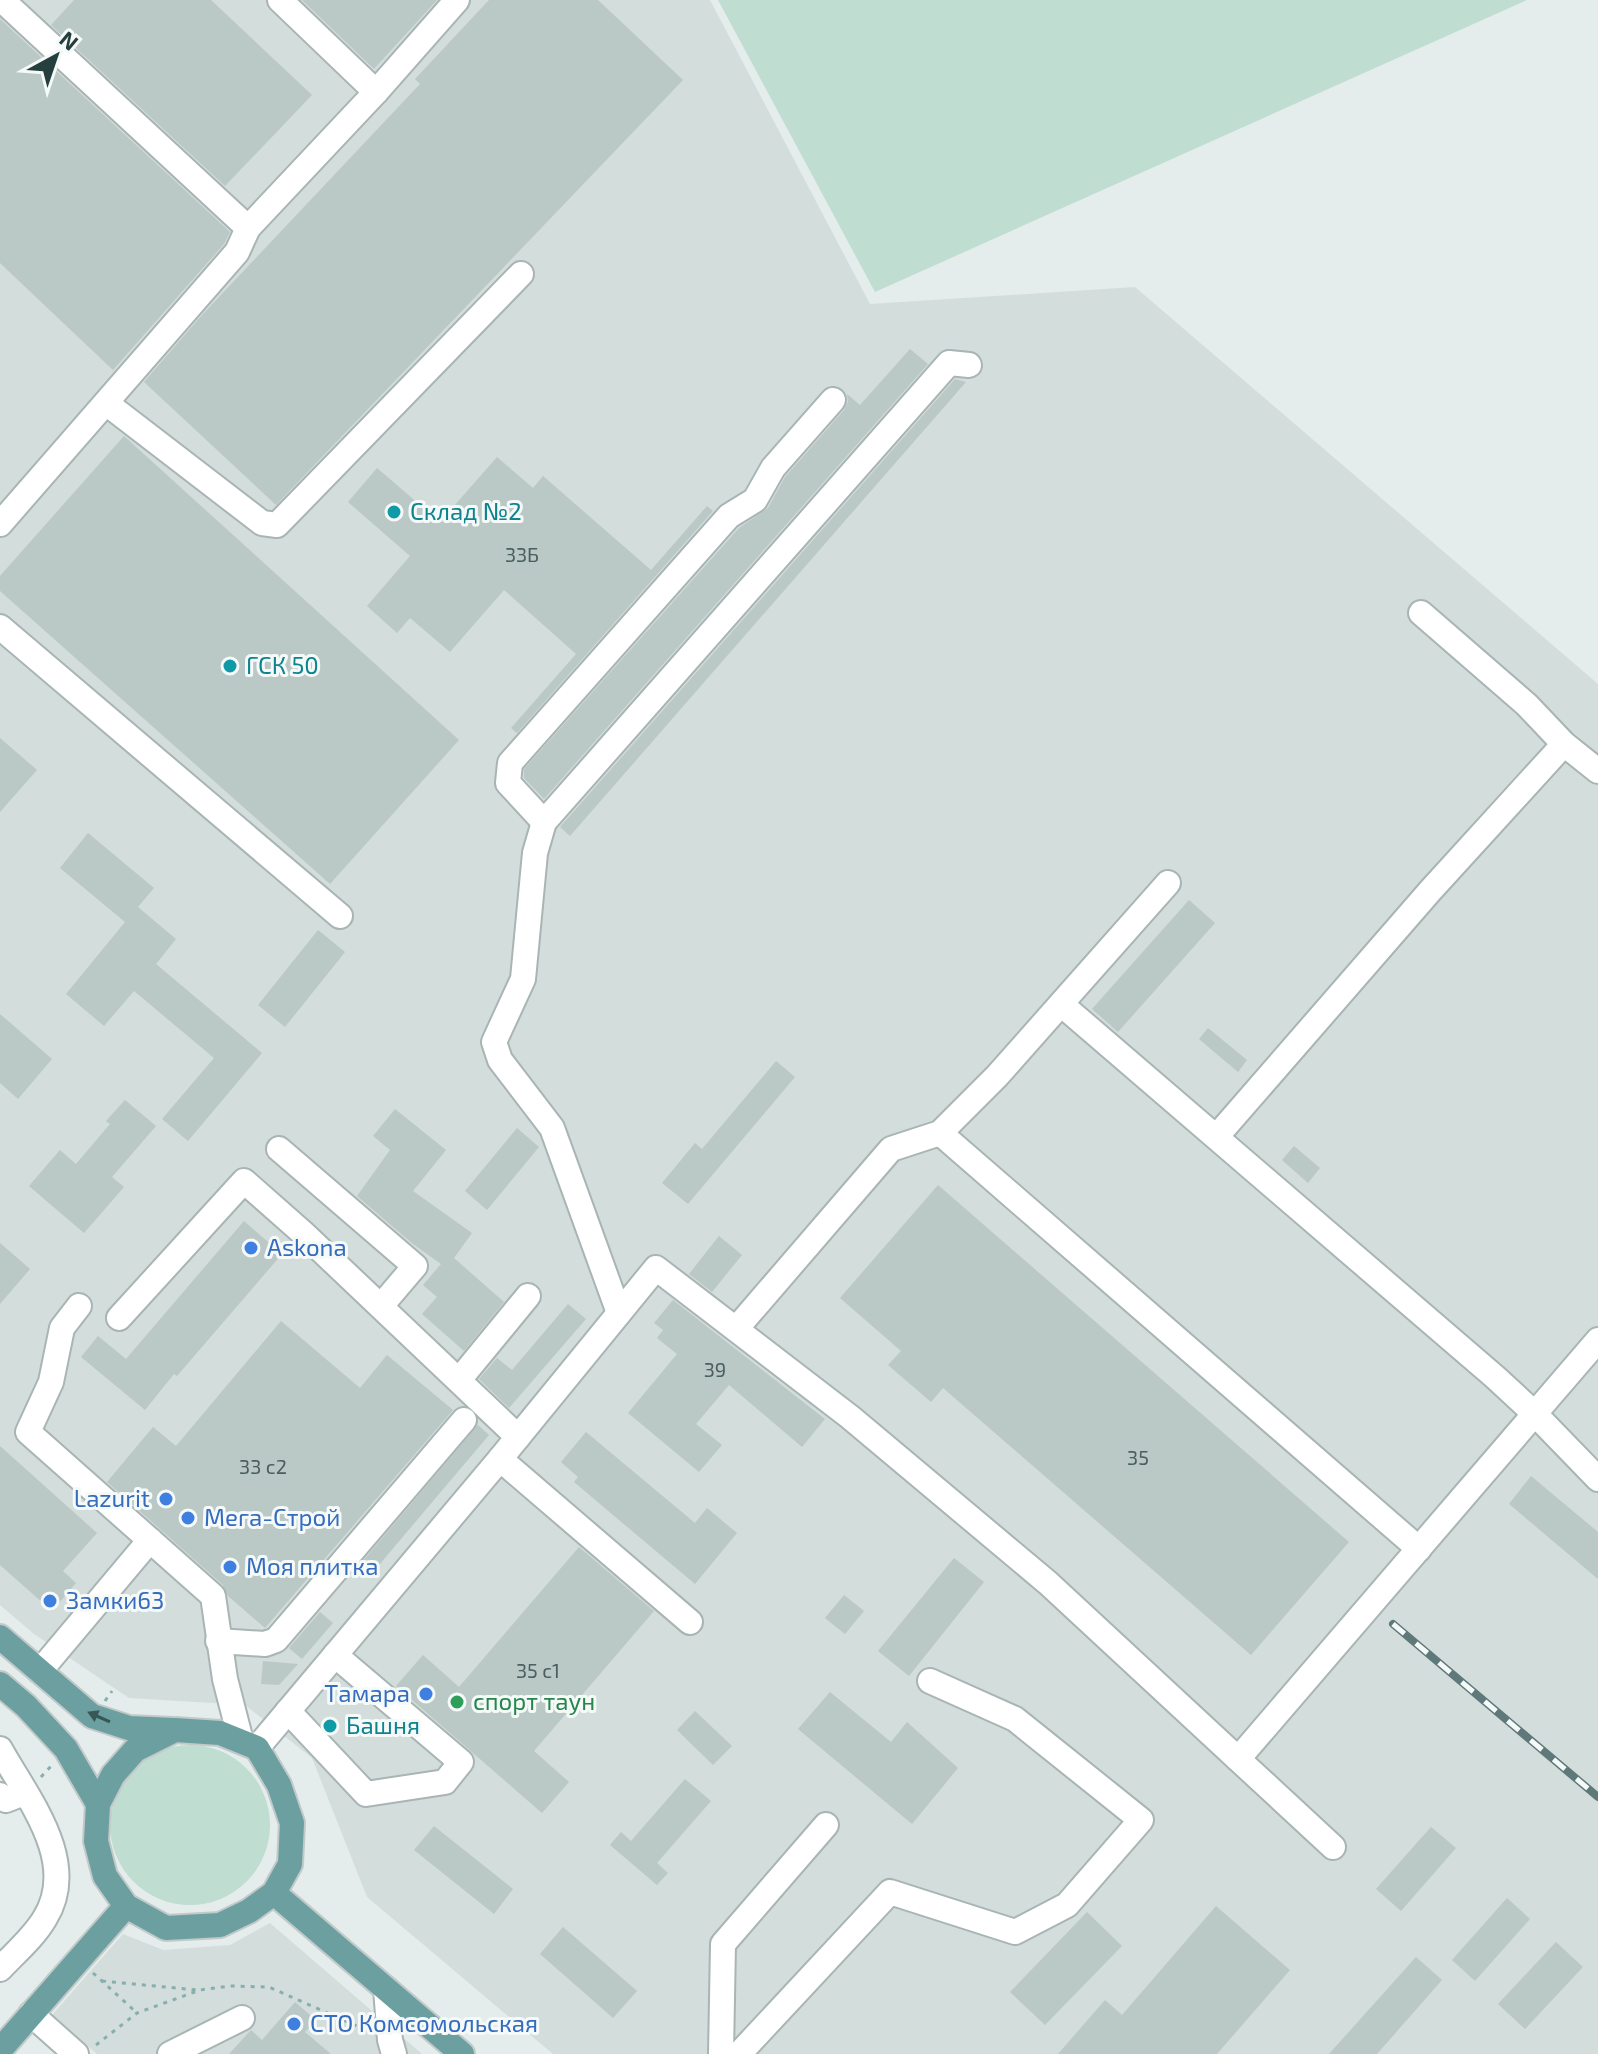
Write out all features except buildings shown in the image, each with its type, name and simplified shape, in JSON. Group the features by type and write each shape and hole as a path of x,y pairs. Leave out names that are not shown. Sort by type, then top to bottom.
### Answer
{"main road":[{"path":"0,1637 92,1716 129,1728 175,1730 220,1733 249,1745 279,1785 292,1823 290,1864 274,1893 249,1911 220,1925 166,1928 126,1906 105,1876 96,1841 98,1804 113,1775 135,1750 175,1730"},
{"path":"0,1684 26,1706 66,1749 98,1804"},
{"path":"274,1893 462,2054"},
{"path":"0,2050 16,2027 126,1906"}],"street":[{"path":"2,0 248,228"},
{"path":"280,0 376,92"},
{"path":"0,524 237,252 248,228 376,92 457,0"},
{"path":"106,403 262,523 277,525 521,274"},
{"path":"619,1313 552,1128 500,1060 494,1042 523,979 535,853 544,822 949,363 969,365"},
{"path":"544,822 508,783 510,763 729,516 755,500 773,468 833,400"},
{"path":"1421,613 1527,705 1564,744 1598,771"},
{"path":"0,627 340,916"},
{"path":"1217,1136 1430,891 1564,744"},
{"path":"736,1329 891,1149 940,1133 997,1076 1168,883"},
{"path":"1061,1004 1535,1414 1598,1479"},
{"path":"940,1133 1419,1549"},
{"path":"279,1149 415,1266 381,1306"},
{"path":"119,1318 244,1181 518,1437"},
{"path":"79,1306 62,1328 51,1382 28,1432 213,1596 225,1679 249,1745 288,1711 656,1268 850,1417 1048,1583 1333,1847"},
{"path":"459,1380 528,1296"},
{"path":"1238,1759 1598,1340"},
{"path":"218,1641 265,1644 276,1640 464,1420"},
{"path":"500,1459 690,1622"},
{"path":"40,1671 150,1540"},
{"path":"288,1711 366,1794 445,1782 461,1762 335,1655"},
{"path":"739,2054 890,1892 1015,1932 1067,1905 1141,1820 1015,1719 930,1681"},
{"path":"0,1749 8,1798 48,1831 55,1866 55,1899 44,1920 0,1969"},
{"path":"721,2054 723,1944 826,1825"},
{"path":"386,1989 394,2054"},
{"path":"170,2054 242,2018"},
{"path":"16,2027 76,2054"}],"path":[{"path":"102,1981 200,1990"}],"shaded area":[{"path":"0,0 710,0 870,304 1135,287 1598,684 1598,2054 553,2054 367,1897 312,1758 245,1705 129,1698 34,1634 0,1605"},
{"path":"270,1923 422,2054 97,2054 52,2015 123,1934 163,1950 230,1945"}],"green space":[{"path":"718,0 1527,0 875,292"},
{"path":"190,1745 221,1751 247,1768 264,1794 270,1825 264,1856 247,1882 221,1899 190,1905 159,1899 133,1882 116,1856 110,1825 116,1794 133,1768 159,1751"}],"railway":[{"path":"1393,1624 1598,1797"}],"place":[{"name":"Склад №2","path":"394,512"},
{"name":"ГСК 50","path":"230,666"},
{"name":"Askona","path":"251,1248"},
{"name":"Lazurit","path":"166,1499"},
{"name":"Мега-Строй","path":"188,1518"},
{"name":"Моя плитка","path":"230,1567"},
{"name":"Замки63","path":"50,1601"},
{"name":"Тамара","path":"426,1694"},
{"name":"спорт таун","path":"457,1702"},
{"name":"Башня","path":"330,1726"},
{"name":"СТО Комсомольская","path":"294,2024"}]}
